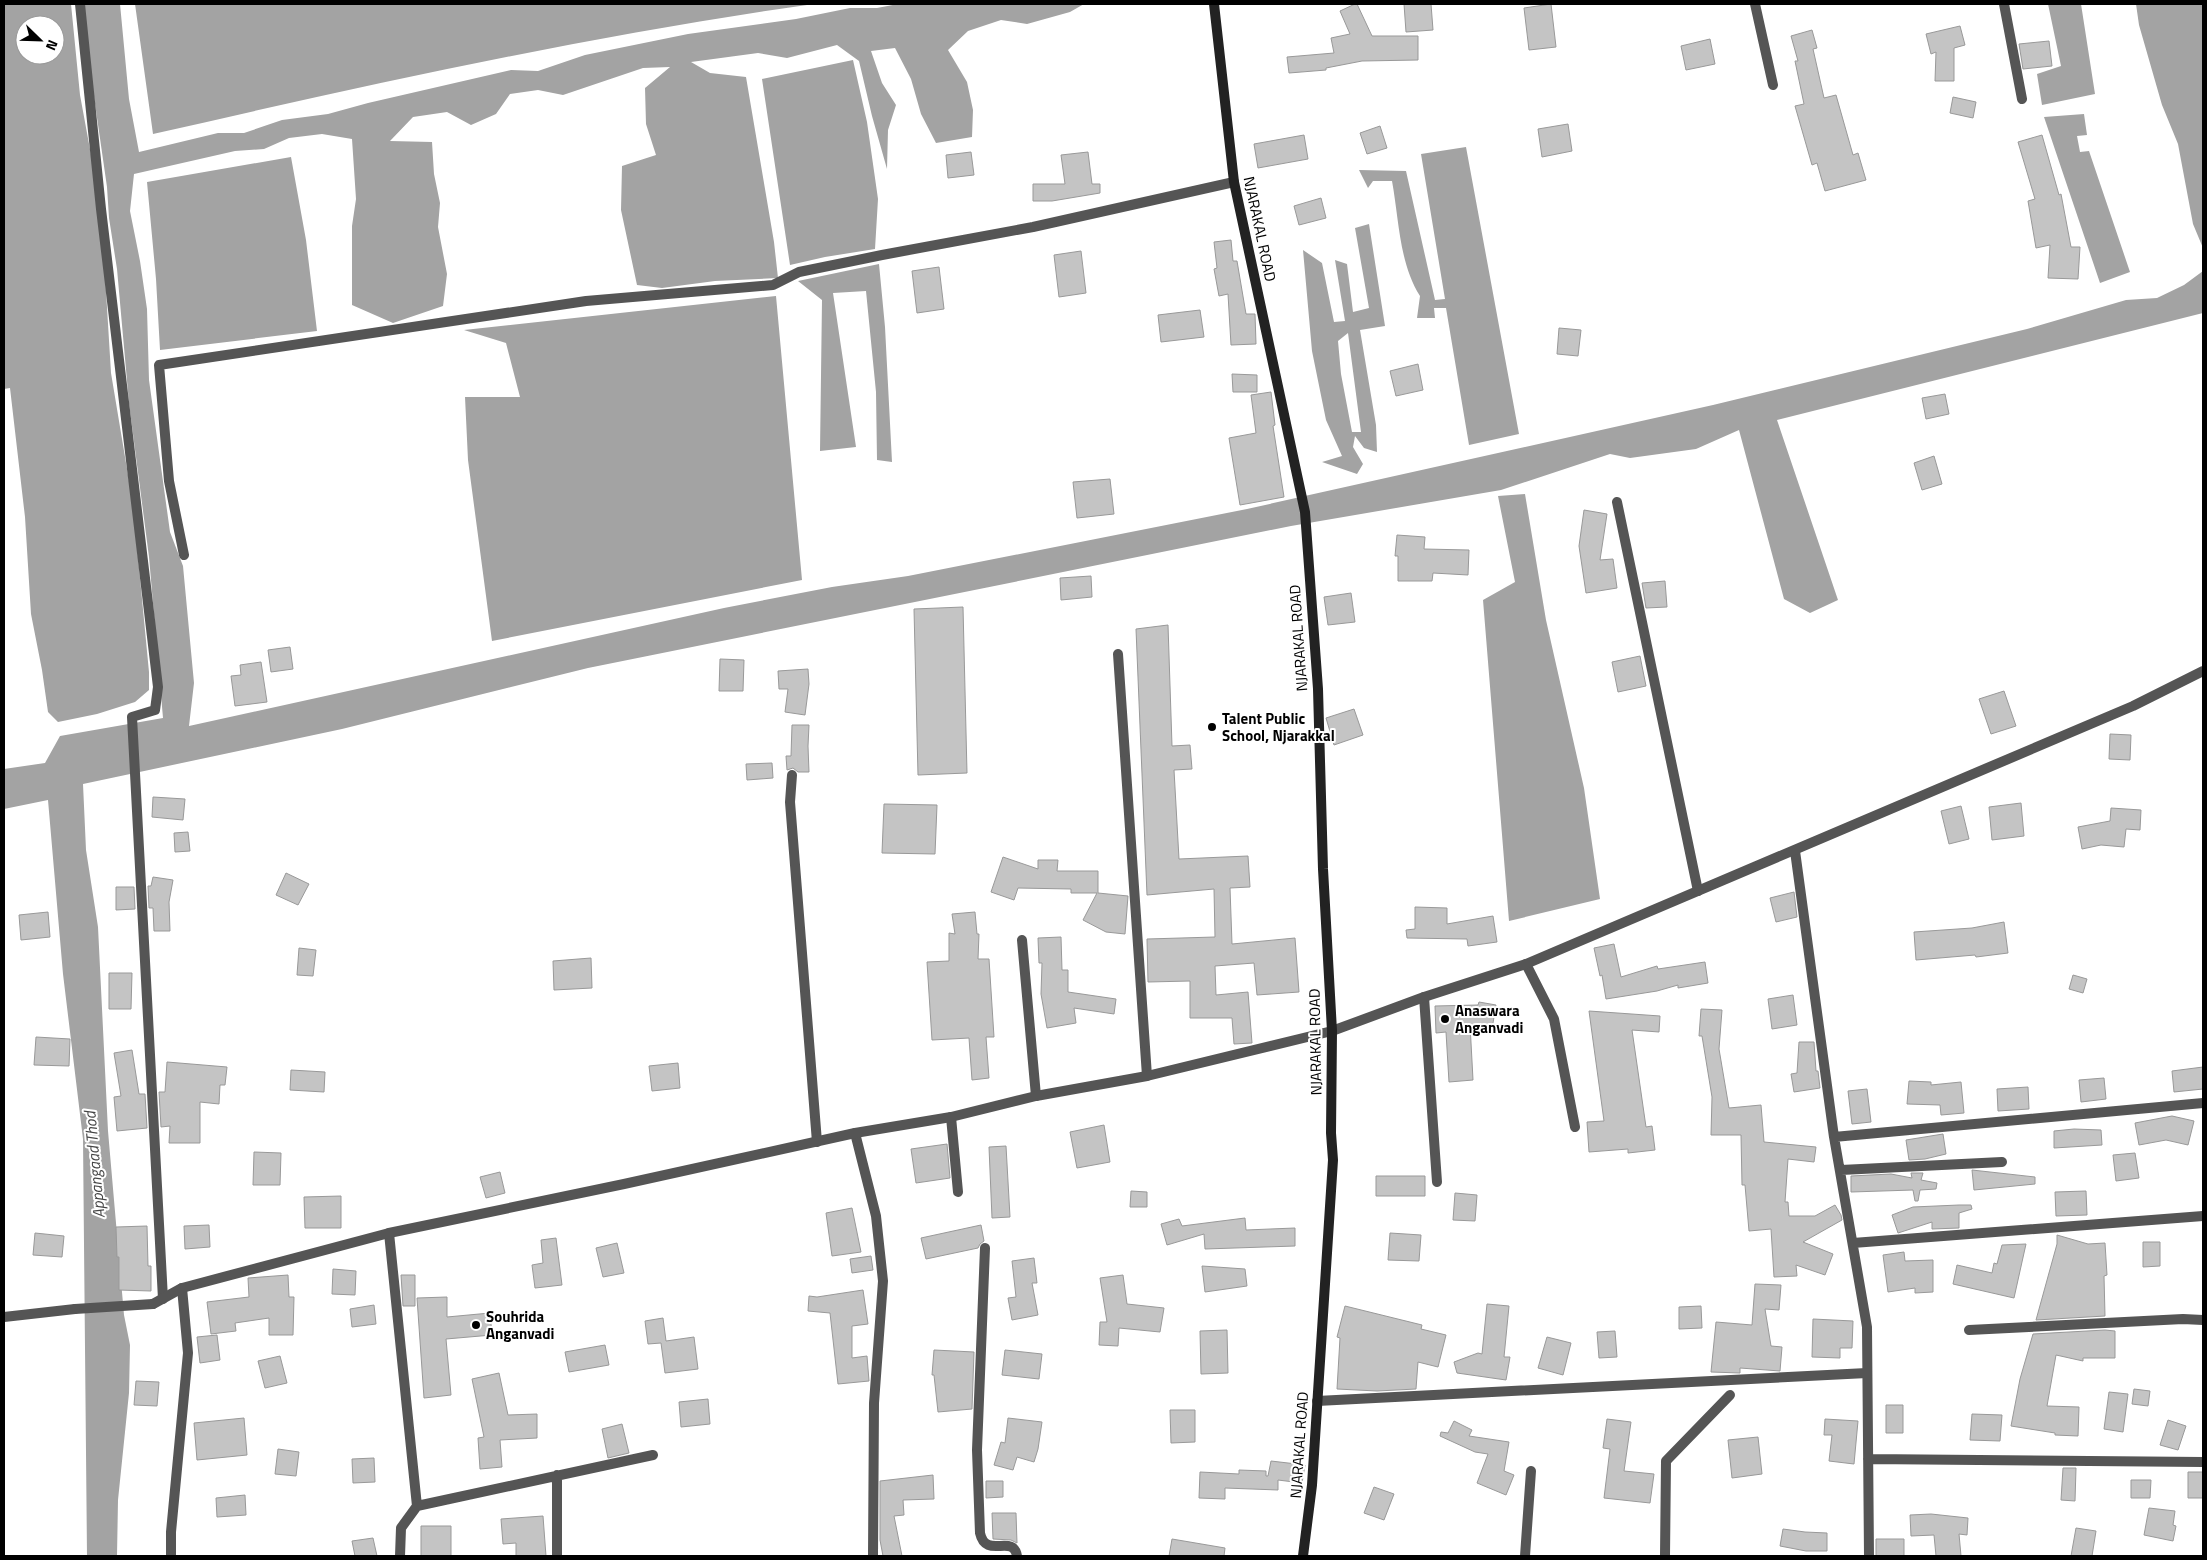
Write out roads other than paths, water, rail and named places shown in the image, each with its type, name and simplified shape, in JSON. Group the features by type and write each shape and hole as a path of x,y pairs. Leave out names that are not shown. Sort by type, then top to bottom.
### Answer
{"main road":[{"name":"NJARAKAL ROAD","path":"1216,4 1234,182 1305,512 1318,689 1323,869 1332,1031 1331,1133 1333,1160 1312,1485 1303,1556"}],"street":[{"path":"80,4 100,201 158,687 155,710 132,717 163,1300"},
{"path":"1755,4 1773,85"},
{"path":"2004,4 2022,99"},
{"path":"184,555 169,481 159,365 586,302 773,285 798,272 1033,227 1234,182"},
{"path":"1617,502 1698,890"},
{"path":"1118,654 1147,1076"},
{"path":"4,1317 75,1309 153,1304 182,1288 389,1233 854,1133 951,1118 1036,1096 1147,1076 1332,1031 1526,964 2133,706 2203,671"},
{"path":"792,775 790,802 817,1142"},
{"path":"1795,851 1834,1137 1867,1327 1868,1556"},
{"path":"1022,940 1036,1096"},
{"path":"1526,964 1554,1019 1575,1127"},
{"path":"1424,998 1437,1182"},
{"path":"1834,1137 2203,1103"},
{"path":"951,1118 958,1192"},
{"path":"854,1133 876,1216 883,1281 874,1403 873,1556"},
{"path":"1841,1170 2002,1162"},
{"path":"1853,1243 2203,1216"},
{"path":"389,1233 417,1506"},
{"path":"985,1248 977,1450 980,1533 982,1542 986,1545 1009,1546 1016,1552 1017,1556"},
{"path":"171,1556 171,1532 188,1353 182,1288"},
{"path":"1969,1330 2184,1319 2203,1320"},
{"path":"1317,1401 1867,1373"},
{"path":"1665,1556 1666,1461 1730,1395"},
{"path":"400,1556 401,1528 417,1506 653,1455"},
{"path":"1868,1459 2203,1462"},
{"path":"1525,1556 1531,1471"},
{"path":"557,1475 557,1556"}],"water":[{"path":"4,4 71,4 80,95 101,209 111,373 133,505 149,672 149,690 135,702 97,714 58,722 48,712 31,614 25,517 10,388 4,389"},
{"name":"Appangaad Thod","path":"83,4 120,4 129,99 139,152 218,133 244,133 282,120 328,114 511,70 538,71 585,55 688,34 796,19 850,8 877,8 898,4 1084,4 1070,12 1027,24 1001,20 968,31 948,50 967,82 973,110 972,137 936,143 921,114 911,79 895,48 871,51 882,83 896,105 888,130 887,169 859,61 837,45 787,58 758,53 691,62 710,73 746,77 774,242 778,278 715,281 662,288 637,285 621,210 622,166 656,155 646,124 645,88 670,67 643,68 563,95 538,90 510,94 496,114 471,125 447,112 413,117 390,141 432,142 434,174 440,203 438,227 447,274 443,306 393,323 352,305 352,226 356,199 352,139 322,134 289,138 264,149 235,151 134,174 130,211 147,309 149,380 170,532 183,566 194,683 189,726 724,608 832,587 908,576 1247,509 1713,405 2027,329 2126,300 2157,298 2184,285 2203,271 2203,313 1777,420 1838,600 1810,613 1784,599 1739,430 1696,449 1630,458 1610,454 1501,490 1291,526 588,668 342,729 83,784 86,850 98,927 108,1131 124,1315 130,1345 129,1393 118,1500 117,1556 87,1556 83,1139 63,974 48,800 4,809 4,769 45,763 60,736 163,718 149,557 129,403 117,269"},
{"path":"135,4 814,4 648,30 482,62 153,134"},
{"path":"2048,4 2081,4 2095,94 2042,105 2037,74 2061,66"},
{"path":"2136,4 2203,4 2203,248 2193,224 2178,144 2162,105 2139,25"},
{"path":"853,60 867,122 878,199 875,249 790,265 762,79"},
{"path":"2084,114 2087,135 2077,136 2080,152 2089,151 2130,272 2100,283 2044,117"},
{"path":"1466,147 1519,434 1469,445 1446,308 1434,308 1435,318 1417,318 1420,296 1413,283 1404,255 1392,181 1373,181 1368,188 1359,170 1406,171 1435,300 1445,299 1421,154"},
{"path":"291,157 306,240 317,331 160,350 147,182"},
{"path":"1369,224 1385,326 1360,330 1376,425 1377,452 1364,448 1355,436 1353,447 1363,464 1357,474 1322,462 1342,456 1326,420 1312,351 1303,250 1322,263 1334,322 1345,321 1335,260 1347,264 1353,312 1369,308 1355,228","holes":["1348,333 1361,432 1352,432 1341,374 1338,341"]},
{"path":"879,264 885,327 892,462 877,460 876,392 866,291 833,293 856,447 820,451 822,300 798,281"},
{"path":"776,296 802,580 492,641 468,460 465,397 520,397 506,343 464,330"},
{"path":"1525,494 1546,620 1584,788 1600,899 1509,921 1483,600 1515,582 1498,496"}],"place":[{"name":"Talent Public School, Njarakkal","path":"1212,727"},
{"name":"Anaswara Anganvadi","path":"1445,1019"},
{"name":"Souhrida Anganvadi","path":"476,1325"}]}
